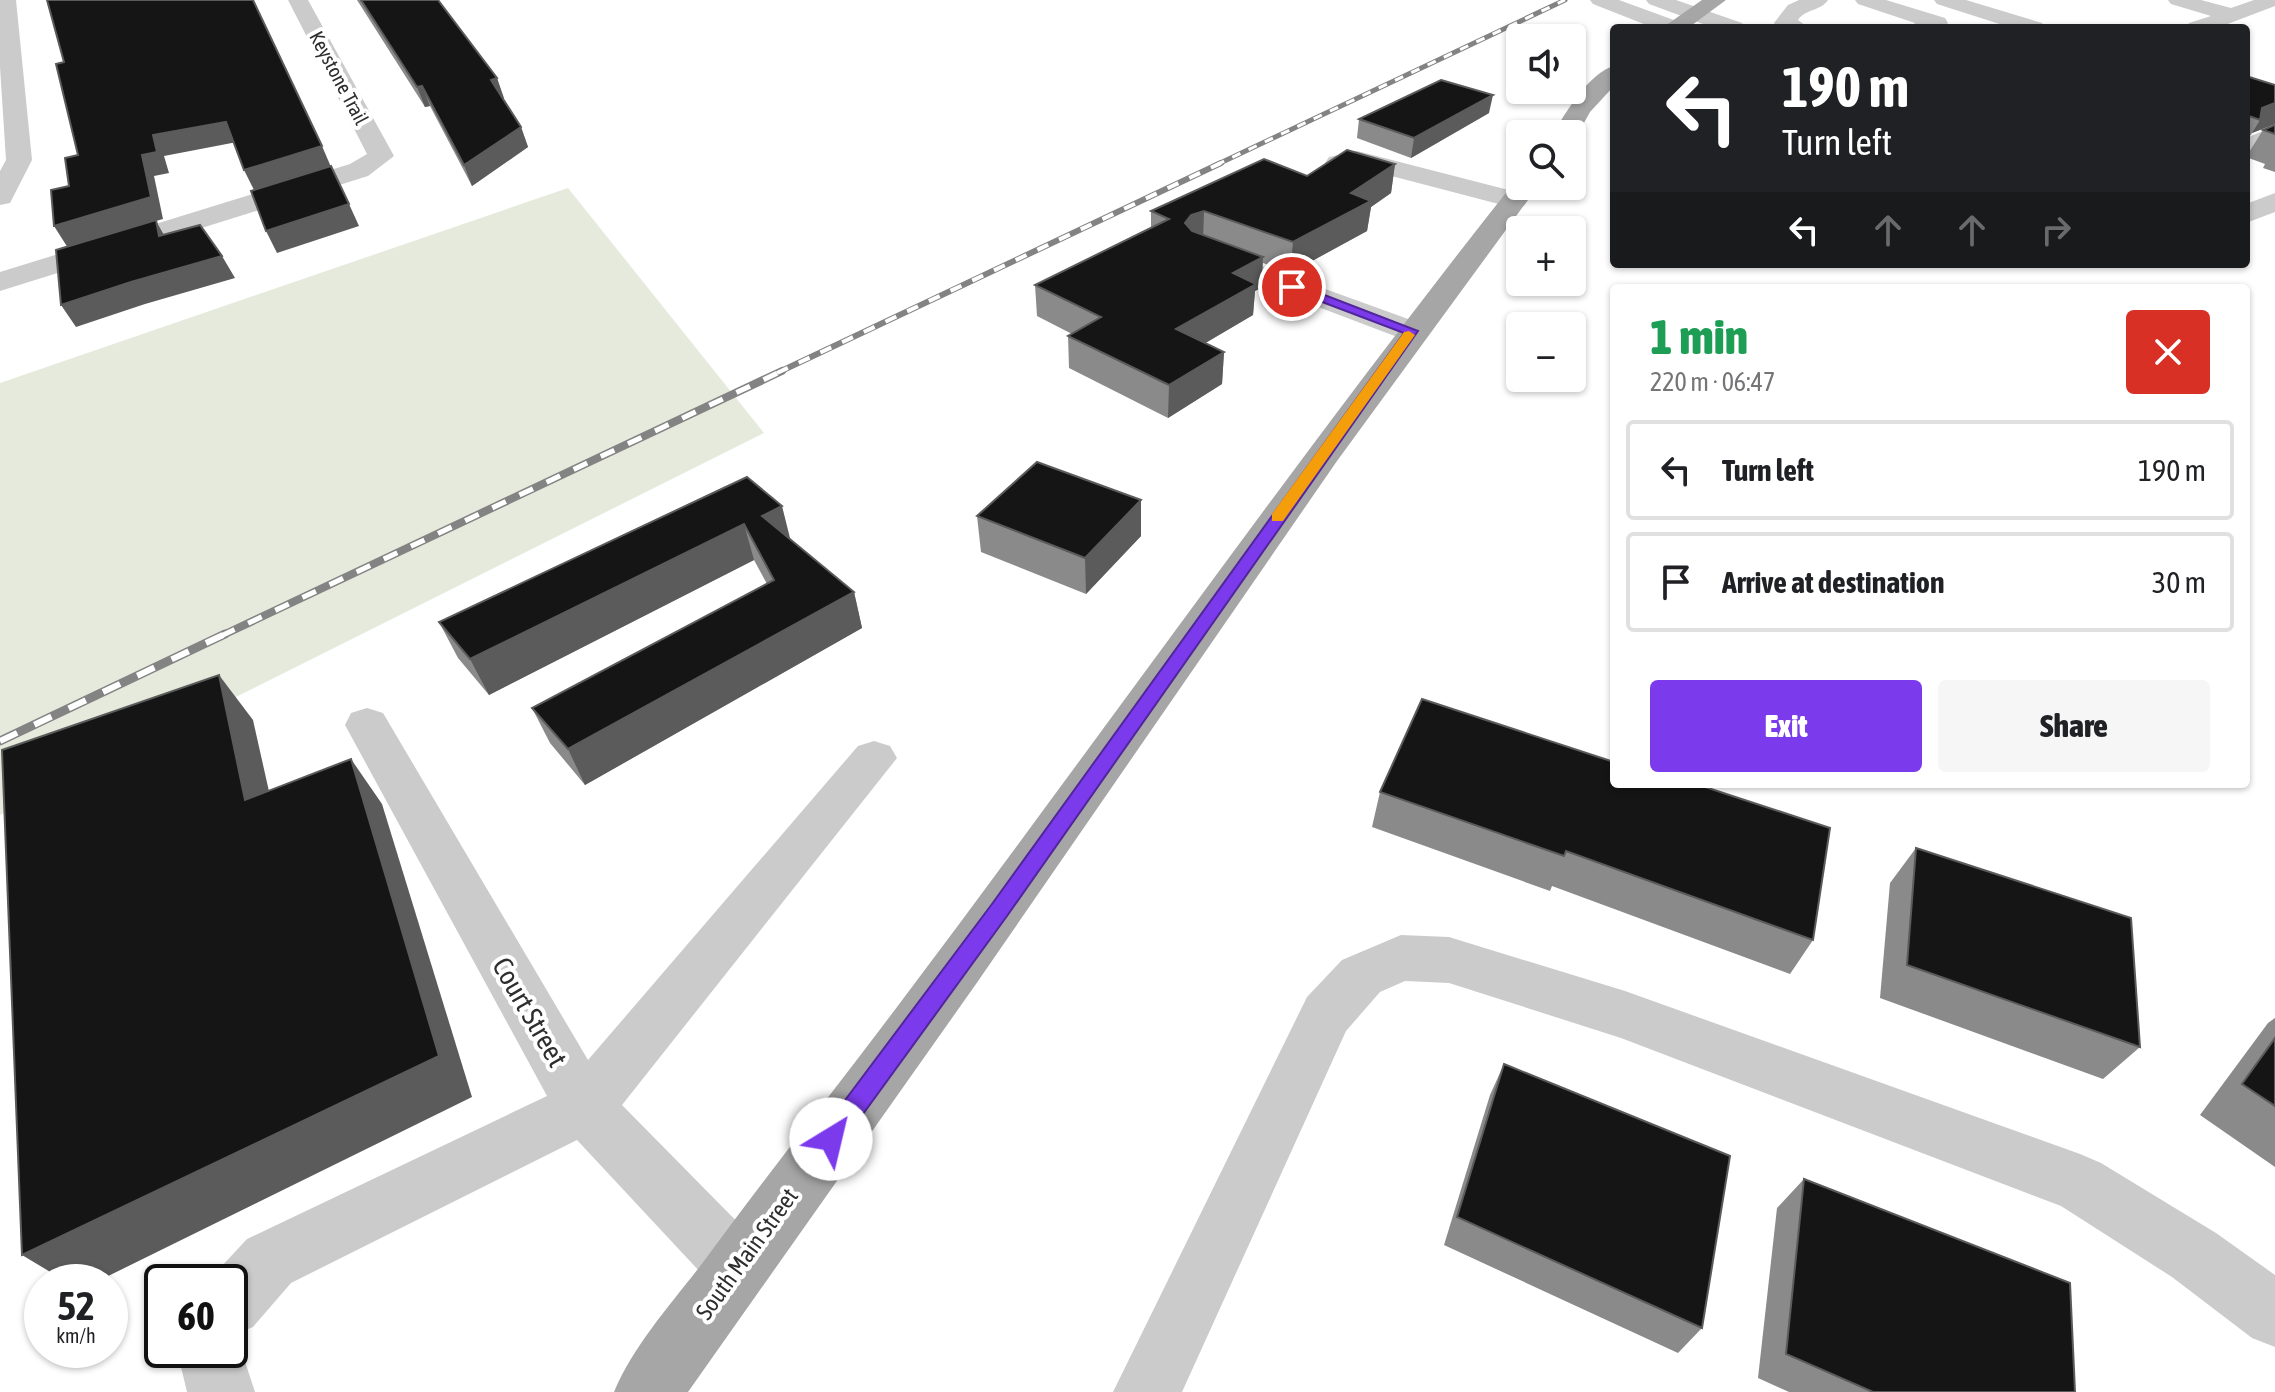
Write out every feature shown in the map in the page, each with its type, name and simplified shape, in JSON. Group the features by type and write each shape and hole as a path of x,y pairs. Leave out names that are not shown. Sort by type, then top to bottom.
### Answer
{"main road":[{"path":"1680,24 1716,0"},
{"path":"1573,120 1579,109 1608,86"},
{"name":"South Main Street","path":"648,1392 999,910 1411,331 1514,200"}],"street":[{"path":"0,197 19,160 6,0"},
{"name":"Keystone Trail","path":"0,282 359,170 381,156 298,0"},
{"path":"1600,0 1663,24"},
{"path":"1656,0 1723,24"},
{"path":"1788,24 1785,23 1795,9 1818,0"},
{"path":"1865,0 1937,23 1934,24"},
{"path":"1944,0 2021,24"},
{"path":"2178,0 2232,15"},
{"path":"2208,24 2273,0"},
{"path":"2250,145 2275,134"},
{"path":"1316,175 1343,160 1357,159 1506,190"},
{"path":"2250,215 2275,201"},
{"path":"2250,219 2275,234"},
{"path":"2250,229 2275,234"},
{"path":"1202,253 1411,331"},
{"name":"Court Street","path":"367,725 584,1107 737,1266"},
{"path":"248,1284 269,1261 584,1107 874,758"},
{"path":"1147,1392 1326,1014 1361,976 1401,958 1449,960 1625,1015 2080,1184 2194,1255 2275,1315"},
{"path":"215,1368 221,1392"}],"shaded area":[{"path":"568,188 764,433 0,815 0,383"}],"building":[{"path":"47,0 253,0 322,146 244,170 226,122 153,135 157,152 142,155 151,197 54,226 51,190 69,186 65,158 78,155 56,64 64,62"},
{"path":"361,0 438,0 497,78 491,80 521,127 464,165 422,86 417,87"},
{"path":"2250,77 2275,85 2275,103 2262,108 2260,120 2250,116"},
{"path":"1441,80 1493,95 1414,138 1359,119"},
{"path":"2275,125 2275,134 2263,130"},
{"path":"1347,150 1395,164 1351,193 1371,201 1293,242 1204,211 1191,215 1185,223 1192,231 1263,257 1233,273 1256,284 1176,329 1224,352 1169,385 1068,336 1101,317 1035,285 1169,219 1151,211 1264,159 1307,176"},
{"path":"331,166 349,204 266,231 251,191"},
{"path":"156,220 159,236 200,225 222,256 61,305 56,250"},
{"path":"1037,462 1141,500 1085,558 977,516"},
{"path":"747,477 782,506 762,516 854,592 568,749 532,708 774,580 744,524 470,659 439,622"},
{"path":"219,675 245,800 351,759 439,1056 22,1255 2,750"},
{"path":"1422,699 1610,761 1610,788 1708,788 1830,828 1813,940 1566,851 1564,856 1380,792"},
{"path":"1916,848 2131,918 2140,1047 1907,965"},
{"path":"2275,1038 2275,1106 2242,1084"},
{"path":"1504,1064 1730,1156 1702,1328 1457,1217"},
{"path":"1804,1179 2070,1283 2075,1392 1873,1392 1786,1354"}],"railway":[{"path":"1216,165 1565,0"},
{"path":"777,373 1221,163"},
{"path":"221,636 782,371"},
{"path":"0,741 225,634"}],"slow traffic":[{"path":"1278,517 1409,335"}],"route":[{"path":"831,1139 999,910 1411,331 1292,287"}]}
